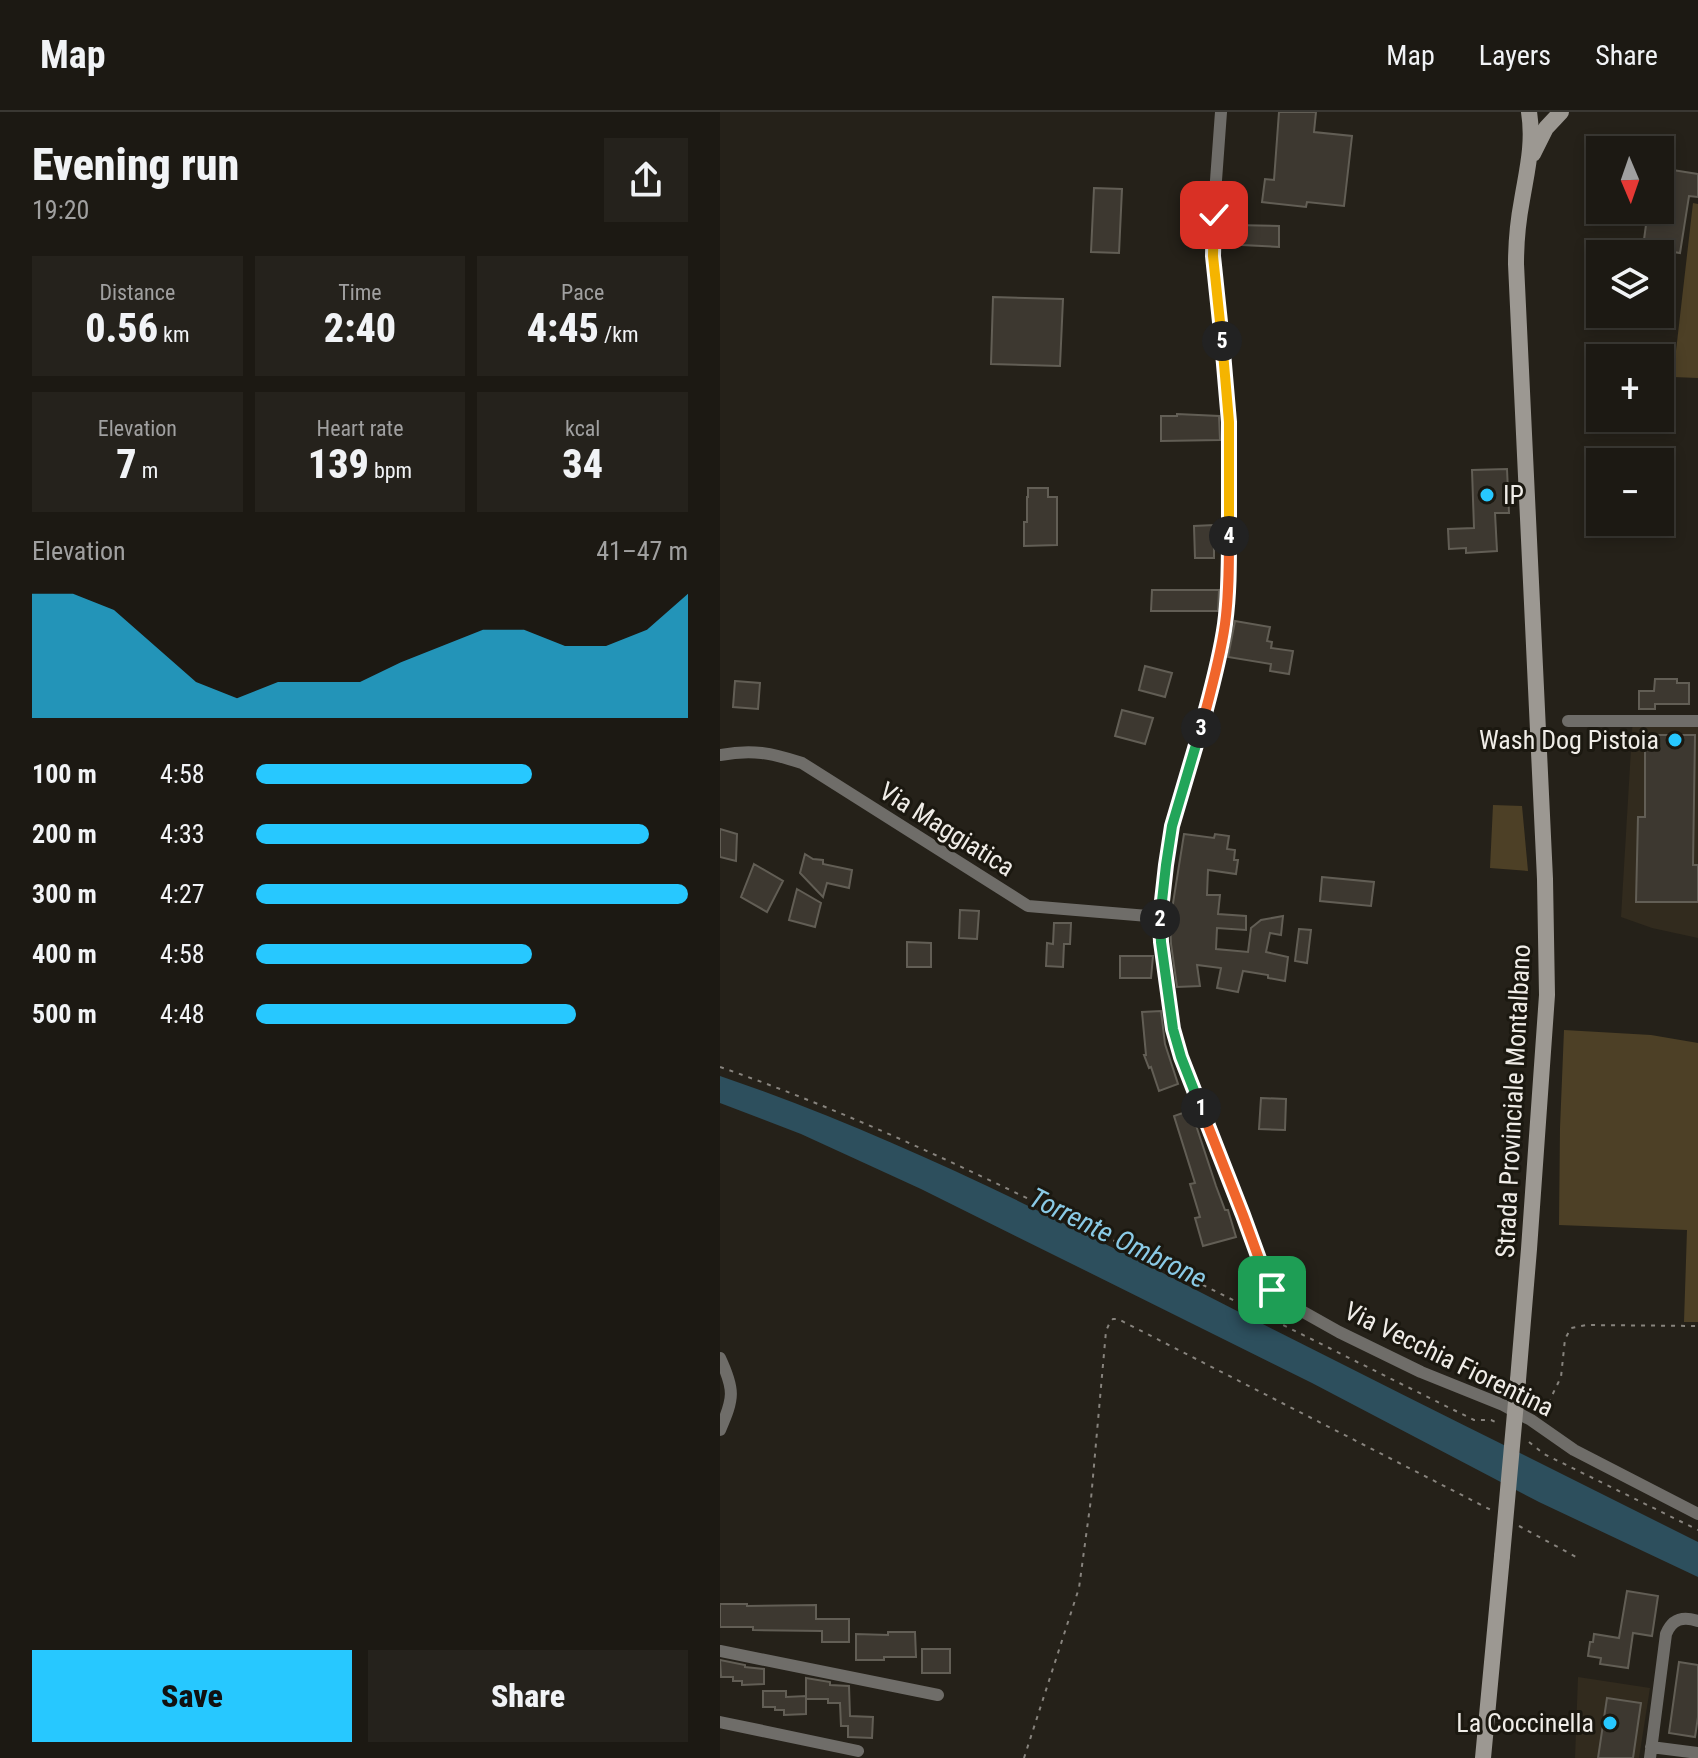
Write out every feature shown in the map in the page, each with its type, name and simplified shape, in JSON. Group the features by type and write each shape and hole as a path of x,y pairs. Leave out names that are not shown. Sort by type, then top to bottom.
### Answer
{"main road":[{"name":"Strada Provinciale Montalbano","path":"1483,1758 1518,1380 1547,995 1544,864 1516,264 1520,213 1530,159 1529,112"},
{"name":"Strada Provinciale Montalbano","path":"1530,159 1546,128 1561,112"}],"street":[{"name":"Via Vecchia Fiorentina","path":"1221,112 1212,235 1229,422 1229,592 1214,679 1170,835 1160,917 1173,1029 1181,1057 1272,1290 1289,1305 1339,1332 1421,1372 1503,1405 1538,1424 1574,1450 1698,1514"},
{"path":"1568,721 1698,721"},
{"name":"Via Maggiatica","path":"720,755 743,750 773,754 802,763 1028,906 1160,917"},
{"path":"720,1358 730,1378 732,1396 720,1430"},
{"path":"1698,1621 1679,1619 1666,1634 1650,1753 1698,1753"},
{"path":"720,1651 938,1695"},
{"path":"720,1722 858,1751"}],"path":[{"path":"720,1067 918,1147 1474,1420 1491,1420 1502,1425"},
{"path":"1024,1758 1079,1588 1091,1499 1106,1331 1113,1319 1501,1516"},
{"path":"1538,1424 1561,1377 1565,1339 1571,1328 1586,1325 1698,1326"},
{"path":"1522,1436 1544,1454 1698,1530"},
{"path":"1514,1523 1578,1558"}],"shaded area":[{"path":"1693,203 1698,204 1698,378 1674,377"},
{"path":"1633,716 1698,716 1698,938 1652,928 1621,917"},
{"path":"1493,805 1522,806 1528,871 1490,868"},
{"path":"1564,1030 1651,1035 1698,1043 1698,1322 1684,1322 1687,1230 1559,1225"},
{"name":"La Coccinella","path":"1578,1677 1650,1688 1639,1758 1575,1758"}],"water":[{"path":"720,1076 855,1127 986,1186 1698,1542 1698,1577 1539,1502 1312,1383 921,1189 801,1134 720,1103"}],"building":[{"path":"1279,112 1316,112 1314,132 1352,136 1344,206 1307,202 1306,207 1262,202 1265,179 1274,180"},
{"path":"1674,170 1698,174 1698,197 1689,196 1680,253 1674,252 1674,240 1644,240 1646,224 1674,224"},
{"path":"1094,188 1122,189 1119,253 1091,252"},
{"path":"1232,225 1279,226 1279,247 1231,243"},
{"path":"993,297 1063,299 1060,366 991,364"},
{"path":"1161,416 1219,416 1220,440 1161,441"},
{"path":"1507,469 1509,513 1495,513 1497,551 1466,553 1466,548 1449,549 1448,529 1474,528 1472,470"},
{"path":"1028,488 1048,488 1048,497 1057,497 1057,545 1024,546"},
{"path":"1214,525 1214,558 1195,558 1194,526"},
{"path":"1152,590 1219,590 1218,611 1151,611"},
{"path":"1235,621 1270,627 1267,641 1272,642 1271,648 1293,651 1289,674 1270,671 1271,664 1228,657"},
{"path":"1145,666 1172,673 1165,697 1139,690"},
{"path":"1655,679 1677,679 1677,683 1689,683 1689,704 1655,704 1655,709 1639,709 1639,691 1654,691"},
{"path":"735,681 760,683 758,709 733,707"},
{"path":"1122,710 1153,718 1145,744 1115,736"},
{"path":"1645,735 1695,735 1693,865 1698,865 1698,902 1636,902 1638,817 1645,817"},
{"path":"720,829 737,834 736,861 720,857"},
{"path":"1184,834 1214,838 1215,834 1229,836 1227,849 1235,850 1234,860 1238,860 1236,874 1208,870 1207,895 1220,895 1218,914 1246,916 1246,930 1217,928 1216,949 1248,952 1251,928 1261,920 1283,916 1281,935 1270,933 1266,952 1288,957 1285,981 1243,971 1238,992 1217,988 1221,968 1197,965 1200,986 1177,987 1170,922"},
{"path":"805,854 823,860 823,864 852,870 849,888 827,883 823,897 800,873"},
{"path":"754,864 783,881 767,912 741,897"},
{"path":"1322,877 1374,882 1371,906 1320,901"},
{"path":"797,889 821,903 815,927 789,920"},
{"path":"960,910 979,911 977,939 959,938"},
{"path":"1054,923 1071,923 1070,944 1064,944 1063,967 1046,966 1047,943 1053,944"},
{"path":"1299,929 1311,930 1307,963 1295,961"},
{"path":"907,942 931,943 931,967 907,967"},
{"path":"1120,956 1153,956 1151,978 1120,978"},
{"path":"1161,1011 1165,1044 1178,1084 1159,1091 1144,1055 1142,1012"},
{"path":"1261,1098 1286,1099 1285,1130 1259,1129"},
{"path":"1191,1110 1236,1237 1203,1246 1195,1218 1200,1217 1190,1184 1195,1183 1174,1116"},
{"path":"1627,1591 1658,1596 1652,1636 1633,1633 1628,1668 1600,1664 1601,1658 1588,1656 1590,1642 1593,1642 1594,1634 1619,1638"},
{"path":"720,1604 816,1605 816,1619 849,1619 849,1642 822,1642 822,1631 720,1627"},
{"path":"888,1632 915,1632 916,1657 856,1660 856,1634 888,1635"},
{"path":"922,1649 950,1649 950,1673 922,1673"},
{"path":"720,1660 764,1669 764,1684 742,1685 742,1681 733,1681 733,1677 721,1677"},
{"path":"1679,1662 1698,1665 1695,1737 1669,1733"},
{"path":"806,1678 830,1682 830,1685 849,1686 850,1716 873,1717 872,1738 848,1737 848,1726 841,1726 840,1703 828,1703 828,1699 806,1699"},
{"path":"763,1691 786,1691 786,1697 806,1696 806,1714 784,1715 784,1710 763,1707"},
{"path":"1607,1698 1641,1703 1633,1758 1598,1758"}],"place":[{"name":"IP","path":"1487,495"},
{"name":"Wash Dog Pistoia","path":"1675,740"},
{"name":"La Coccinella","path":"1610,1723"}],"route":[{"path":"1214,215 1213,256 1229,422 1229,592 1214,679 1168,844 1160,928 1173,1029 1181,1057 1272,1290"}],"water label":[{"name":"Torrente Ombrone","path":"1118,1238"}]}
